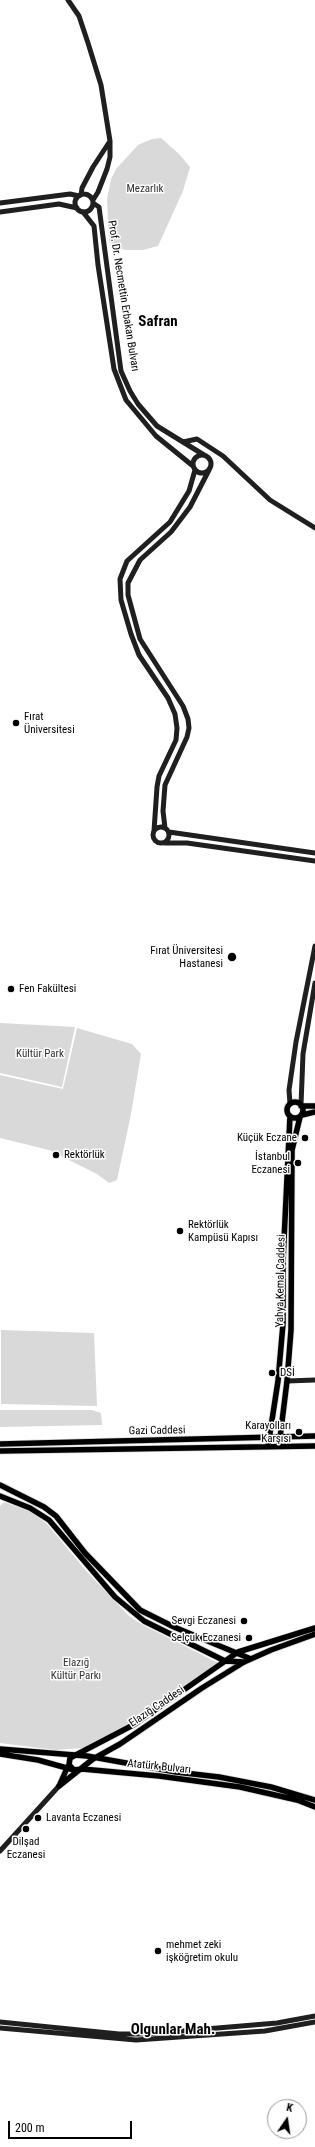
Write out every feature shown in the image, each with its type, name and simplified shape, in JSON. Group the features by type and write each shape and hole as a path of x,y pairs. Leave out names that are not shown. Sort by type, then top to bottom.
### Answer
{"main road":[{"path":"0,212 59,204 77,208 83,212 89,211 107,169 110,157 110,141 101,85 79,16 68,0"},
{"path":"77,208 76,201 80,196 82,188 93,167 110,141"},
{"path":"0,203 64,194 80,196 86,194 93,201"},
{"name":"Prof. Dr. Necmettin Erbakan Bulvarı","path":"93,201 99,208 122,371 138,404 157,426 204,455"},
{"name":"Prof. Dr. Necmettin Erbakan Bulvarı","path":"83,212 94,226 114,369 126,400 156,436 194,468"},
{"path":"183,442 197,439 224,456 270,500 315,528"},
{"path":"164,843 169,837 166,830 163,811 165,785 187,737 189,728 188,719 183,706 140,639 128,595 128,582 140,560 171,532 190,507 211,462 209,458 204,455 199,455 194,458 194,468 190,491 173,517 127,561 120,579 121,600 139,655 168,698 175,714 177,728 176,740 159,776 154,840 160,843 164,843 187,843 315,861"},
{"path":"194,468 203,473 208,470"},
{"path":"154,831 158,828 315,854"},
{"path":"315,946 296,1042 289,1090 290,1104 287,1110 290,1116 294,1118 315,1112"},
{"path":"301,1116 303,1110 301,1105 303,1054 315,983"},
{"path":"290,1104 294,1102 301,1105 315,1106"},
{"name":"Yahya Kemal Caddesi","path":"268,1446 278,1382 283,1324 282,1261 290,1116"},
{"name":"Yahya Kemal Caddesi","path":"279,1446 287,1381 292,1286 292,1150 301,1116"},
{"path":"287,1381 315,1380"},
{"name":"Gazi Caddesi","path":"0,1444 315,1436"},
{"name":"Gazi Caddesi","path":"0,1451 315,1446"},
{"path":"0,1485 44,1507 56,1516 85,1553 140,1610 174,1627 238,1652 251,1659"},
{"path":"0,1496 30,1508 48,1520 115,1597 136,1615 157,1629 225,1661 244,1662"},
{"path":"0,1851 58,1786 70,1768 68,1761 74,1755 109,1740 135,1724 191,1687 238,1652 315,1628"},
{"name":"Elazığ Caddesi","path":"58,1786 82,1769 92,1759 120,1744 202,1688 244,1662 315,1634"},
{"name":"Atatürk Bulvarı","path":"0,1749 74,1755 92,1759 243,1781 315,1800"},
{"name":"Atatürk Bulvarı","path":"0,1754 38,1760 70,1768 232,1785 297,1800 315,1807"},
{"path":"0,2022 113,2033 146,2034 277,2023 315,2016"},
{"path":"0,2028 136,2040 170,2039 265,2031 315,2022"}],"green space":[{"name":"Mezarlık","path":"161,138 179,154 190,167 183,191 158,246 143,250 125,250 114,246 109,241 107,199 111,179 116,169 138,145 152,139"},
{"name":"Kültür Park","path":"0,1023 75,1027 62,1087 0,1073"},
{"path":"77,1028 132,1044 141,1054 131,1114 117,1180 109,1183 97,1174 49,1150 0,1138 0,1075 63,1089"},
{"path":"1,1330 94,1333 97,1406 1,1404"},
{"path":"0,1410 92,1410 101,1413 102,1425 0,1427"},
{"name":"Elazığ Kültür Parkı","path":"4,1502 32,1512 47,1524 88,1573 128,1615 141,1624 218,1663 172,1698 104,1740 82,1748 56,1750 0,1743 0,1506"}],"place":[{"name":"Fırat Üniversitesi","path":"16,723"},
{"name":"Fırat Üniversitesi Hastanesi","path":"232,957"},
{"name":"Fen Fakültesi","path":"11,989"},
{"name":"Küçük Eczane","path":"305,1138"},
{"name":"Rektörlük","path":"56,1155"},
{"name":"İstanbul Eczanesi","path":"298,1163"},
{"name":"Rektörlük Kampüsü Kapısı","path":"180,1231"},
{"name":"DSİ","path":"272,1373"},
{"name":"Karayolları Karşısı","path":"299,1432"},
{"name":"Sevgi Eczanesi","path":"244,1621"},
{"name":"Selçuk Eczanesi","path":"249,1638"},
{"name":"Lavanta Eczanesi","path":"38,1818"},
{"name":"Dilşad Eczanesi","path":"26,1829"},
{"name":"mehmet zeki işköğretim okulu","path":"158,1951"}],"district":[{"name":"Safran","path":"158,322"},
{"name":"Olgunlar Mah.","path":"173,2030"}]}
